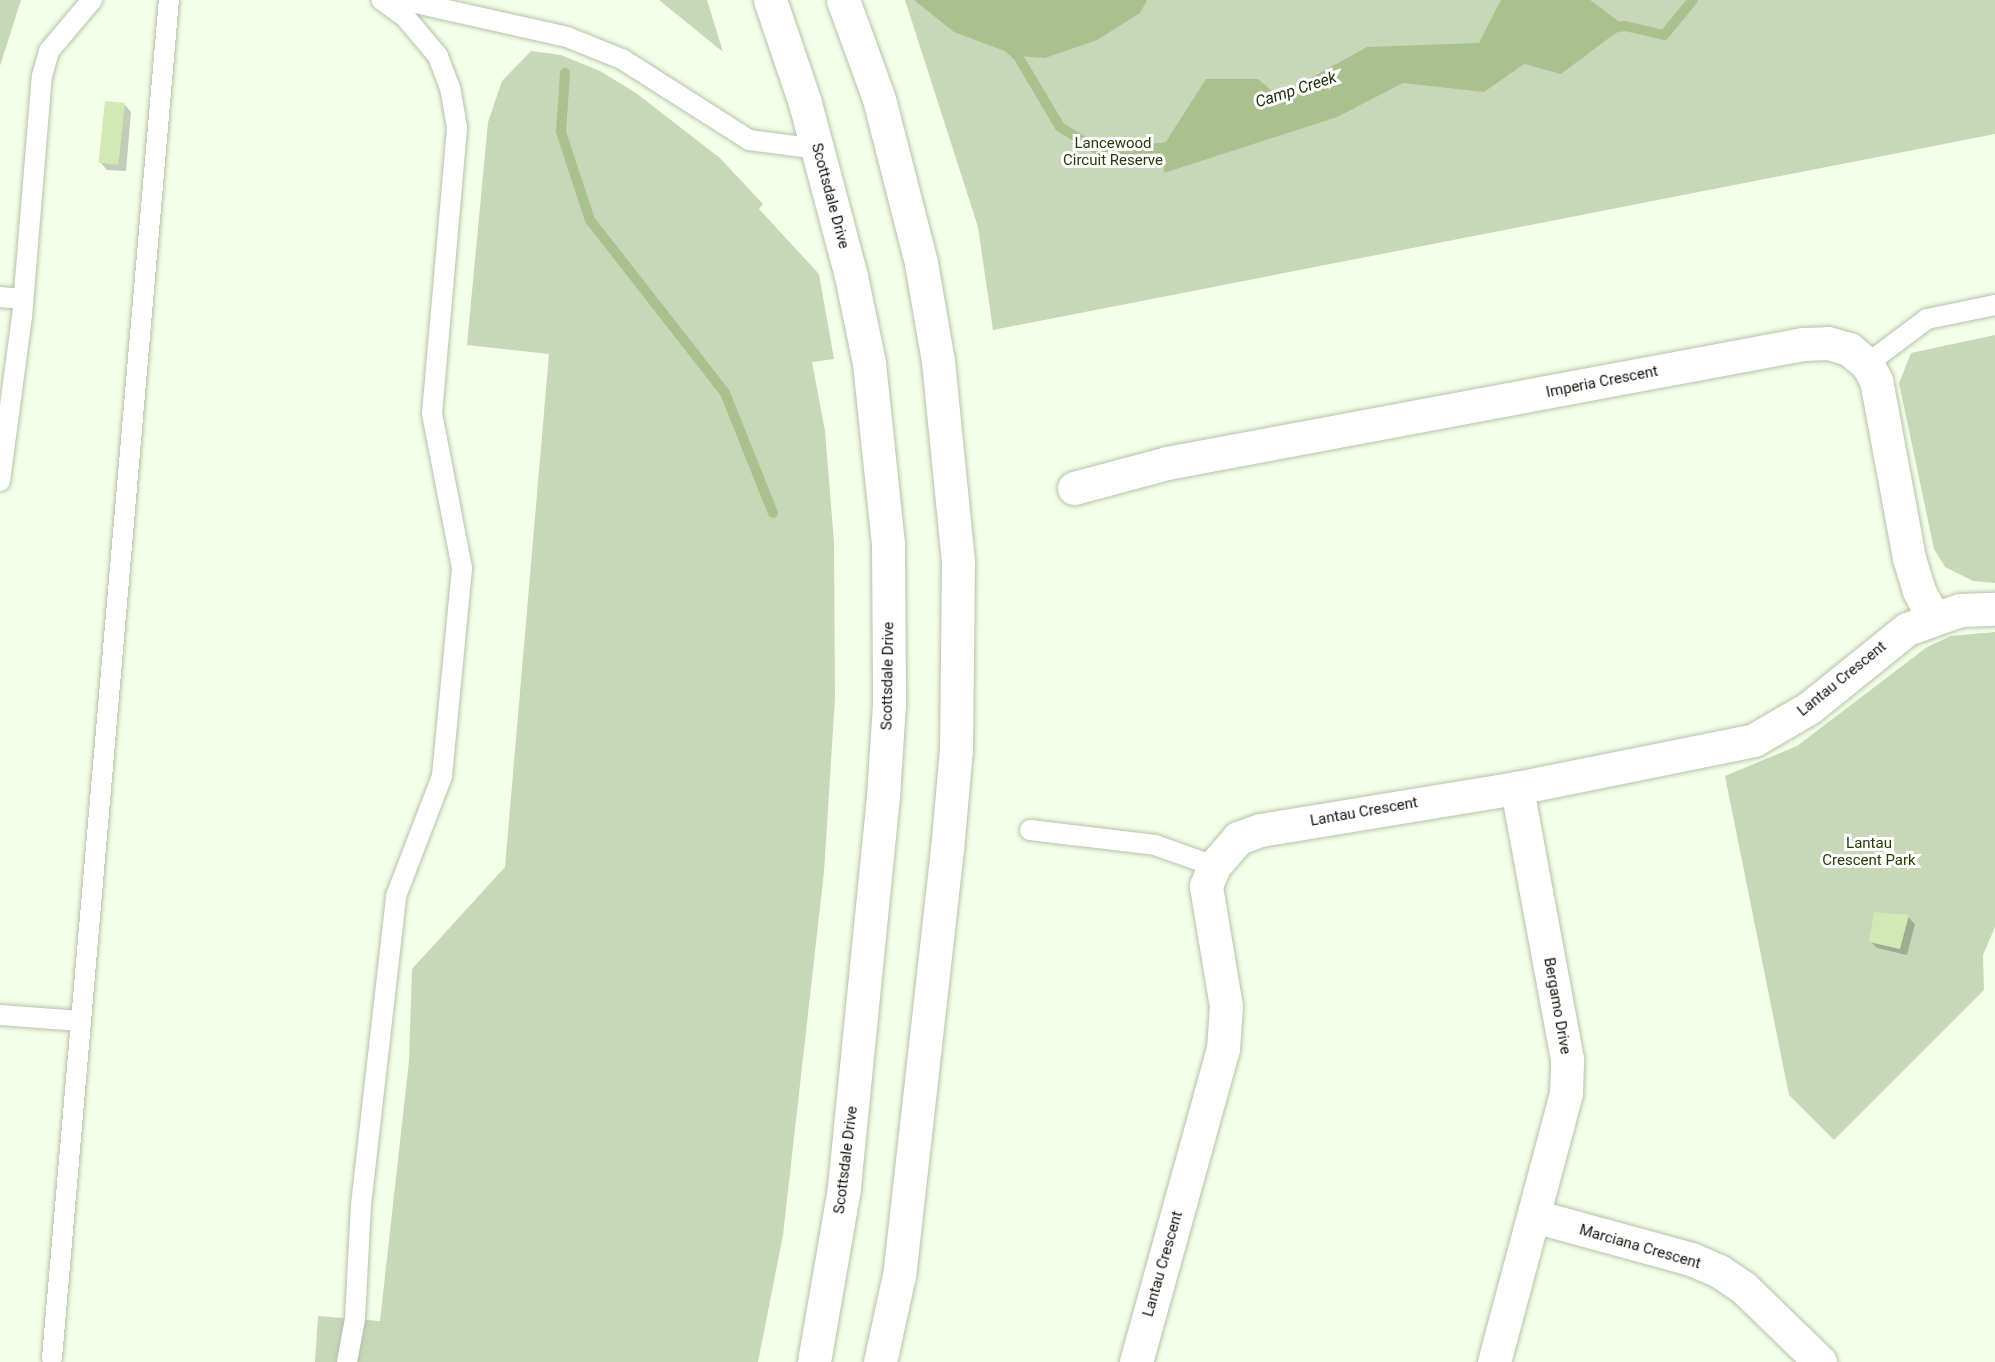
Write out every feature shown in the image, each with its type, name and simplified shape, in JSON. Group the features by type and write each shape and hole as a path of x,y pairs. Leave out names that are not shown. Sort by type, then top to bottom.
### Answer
{"street":[{"name":"Scottsdale Drive","path":"770,0 818,148 869,363 883,466 889,635 884,795 850,1125 831,1275 814,1362"},
{"path":"843,0 879,99 921,263 940,384 958,561 956,749 947,849 899,1275 880,1362"},
{"name":"Imperia Crescent","path":"1074,488 1167,463 1803,344 1839,346 1867,364"},
{"path":"1867,364 1876,380 1909,558 1919,591 1933,617"},
{"name":"Lantau Crescent","path":"1136,1362 1223,1049 1226,1006 1207,910 1206,886 1214,866 1238,838 1260,830 1516,788 1754,740 1809,708 1889,641 1933,617 1981,608 1995,609"},
{"name":"Bergamo Drive","path":"1494,1362 1559,1131 1567,1059 1516,788"},
{"name":"Marciana Crescent","path":"1534,1216 1691,1259 1719,1271 1744,1288 1820,1362"}],"lane":[{"path":"0,481 23,299 42,75 56,41 92,0"},
{"path":"52,1358 169,0"},
{"path":"347,1362 355,1319 361,1205 396,896 442,776 462,568 432,414 458,127 450,88 438,56 405,17 382,0"},
{"path":"402,0 567,37 622,59 749,140 818,148"},
{"path":"0,297 23,299"},
{"path":"1867,364 1927,320 1995,305"},
{"path":"1030,830 1155,845 1214,866"},
{"path":"0,1015 81,1021"}],"green space":[{"path":"0,0 21,0 0,66"},
{"path":"659,0 707,0 723,52"},
{"name":"Lancewood Circuit Reserve","path":"905,0 1995,0 1995,134 993,330 978,227"},
{"path":"531,51 561,55 600,71 636,93 720,158 763,204 759,209 819,274 834,359 812,362 825,431 834,542 835,697 824,872 783,1235 758,1362 315,1362 318,1316 380,1321 409,1061 412,969 505,867 549,354 467,345 488,122 502,81"},
{"path":"1995,335 1995,583 1973,581 1945,567 1934,549 1899,383 1911,353"},
{"name":"Lantau Crescent Park","path":"1995,632 1995,927 1983,955 1984,990 1834,1140 1789,1095 1725,776 1797,746 1927,647 1951,636"}],"water":[{"path":"914,0 1147,0 1140,13 1097,40 1045,58 1018,56 954,32"},
{"path":"1501,0 1590,0 1625,26 1561,74 1524,64 1484,92 1403,83 1337,117 1164,173 1162,148 1206,79 1258,79 1278,96 1367,47 1479,43"}],"building":[{"path":"105,101 125,103 118,165 99,163"},
{"path":"1874,912 1909,915 1900,949 1869,942"}],"waterway":[{"name":"Camp Creek","path":"1612,28 1625,26 1664,35 1693,0"},
{"name":"Camp Creek","path":"1008,47 1018,56 1060,127 1098,150 1162,148 1175,144"},
{"path":"565,73 561,132 590,220 725,393 773,513"}]}
